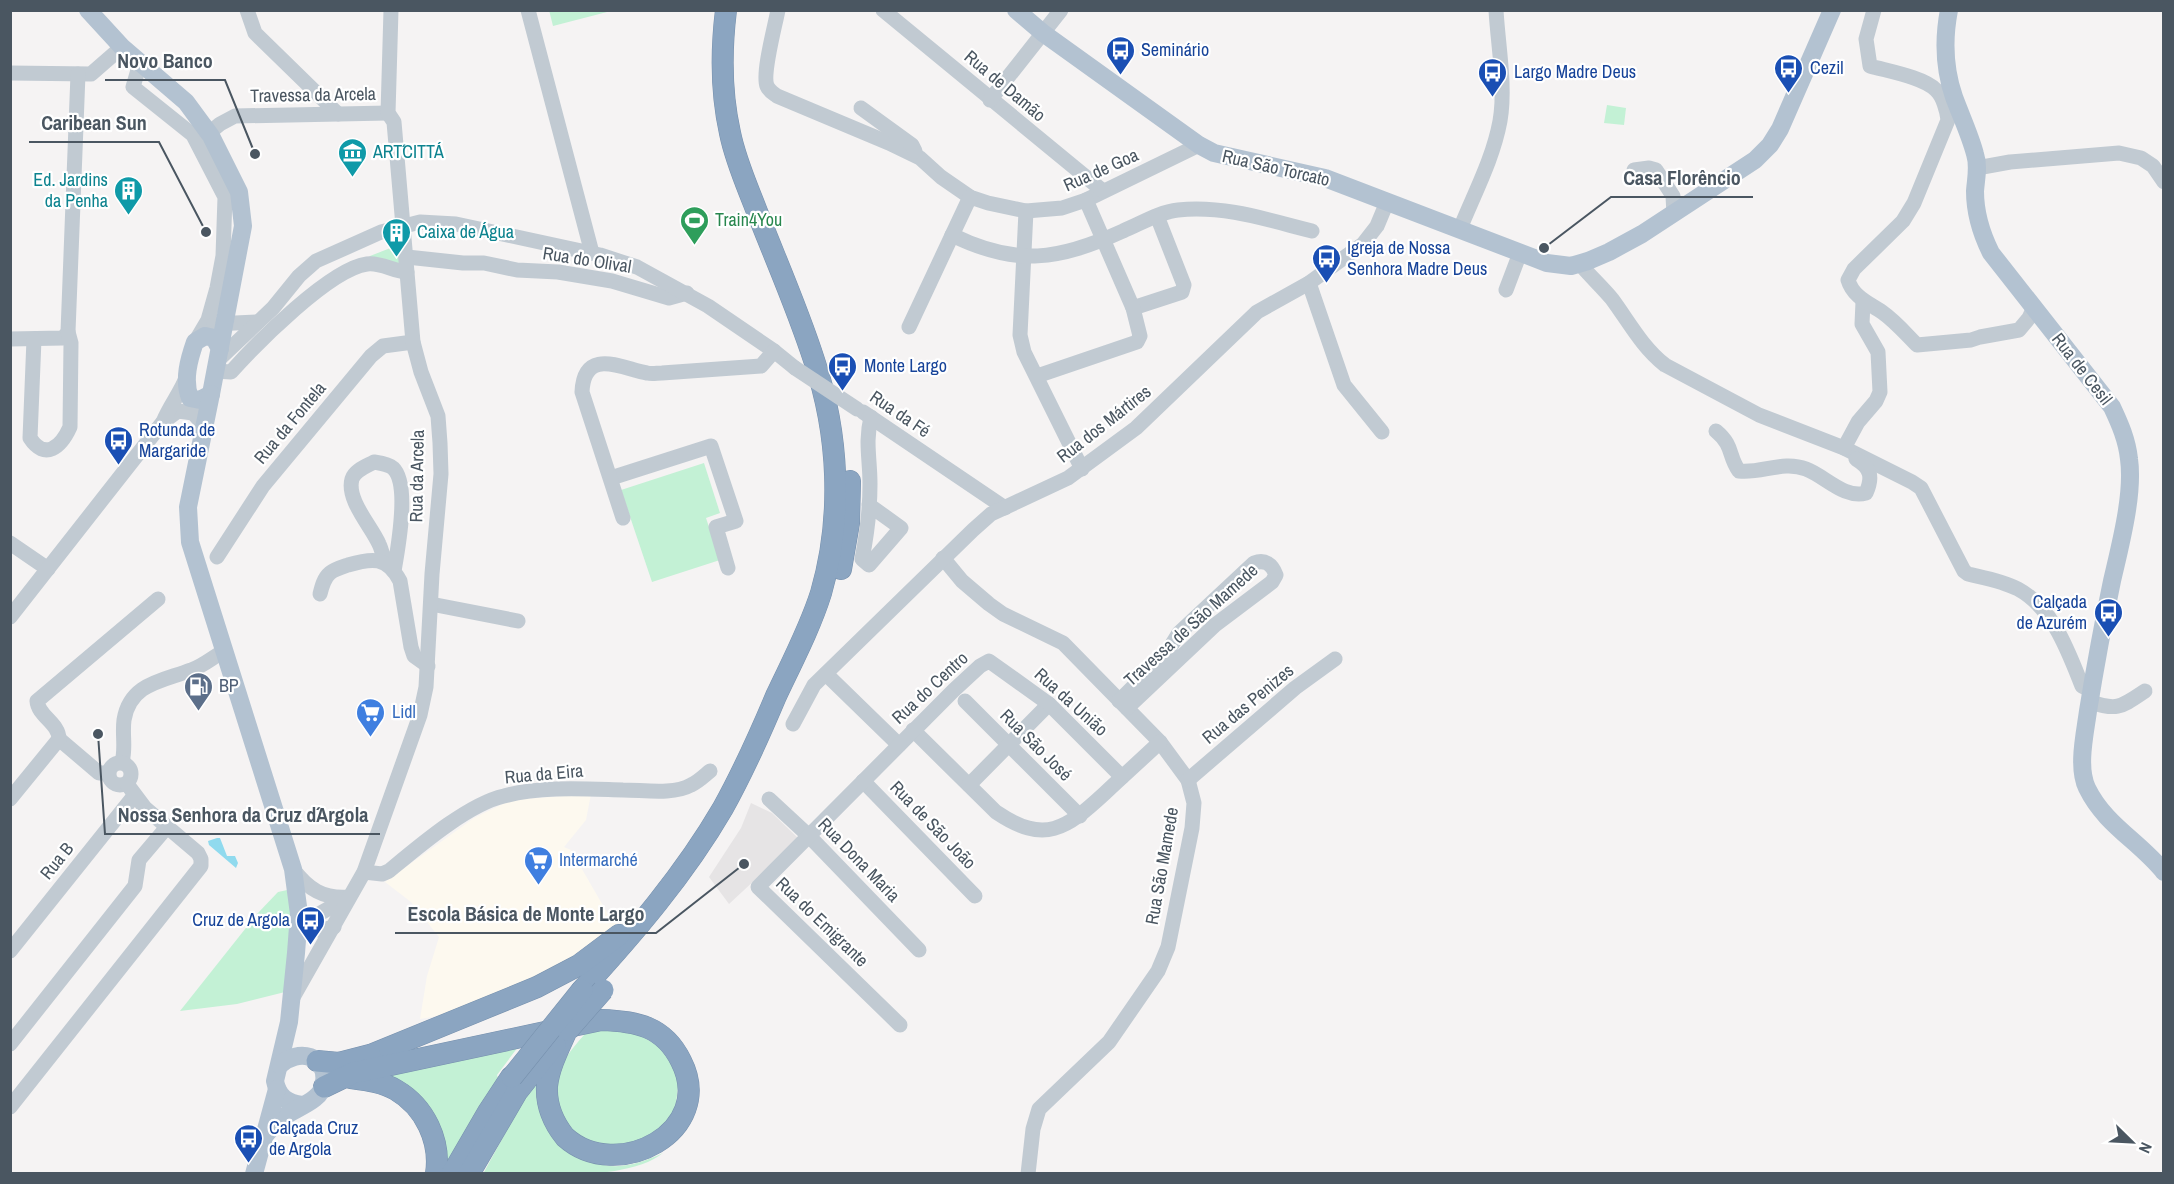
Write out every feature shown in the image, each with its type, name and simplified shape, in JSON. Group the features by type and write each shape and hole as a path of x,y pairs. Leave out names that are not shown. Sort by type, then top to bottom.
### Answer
{"highway":[{"path":"714,10 713,67 718,111 728,145 740,169"},
{"path":"469,1173 517,1092 548,1060 593,990 628,940 663,897 723,807 761,731 817,604 825,577 834,522 835,494 832,442 824,394 814,359 740,169 729,132 722,72 722,40 726,10"},
{"path":"452,1173 488,1112 512,1077 673,906 703,861 730,814 807,659 830,606 842,566 849,523 850,483 838,400 818,339 756,181 739,125 731,69 736,10"},
{"path":"373,1054 537,987 579,965 622,933 654,897 663,897"},
{"path":"312,1058 339,1063 373,1054 416,1048 602,1008 630,1008 650,1013 670,1026 685,1043 695,1063 700,1085 698,1108 692,1126 681,1142 667,1156 638,1171"},
{"path":"324,1087 353,1072 601,1020 627,1021 646,1026 663,1037 676,1050 684,1067 688,1085 687,1105 671,1136 659,1148 627,1161 605,1161 587,1155 570,1143 558,1128 548,1107 548,1060"},
{"path":"345,1077 379,1082 395,1089 423,1113 436,1145 438,1164 436,1173"}],"main road":[{"path":"88,10 122,47 186,102 209,133 239,192 243,226 213,327 187,376 186,388 193,400 203,429 188,507 190,542 293,869 299,914 292,999 280,1065"},
{"path":"1580,264 1621,246 1674,214 1743,170 1770,145 1789,110 1832,10"},
{"name":"Rua de Cesil","path":"1949,10 1944,49 1947,71 1955,119 1976,154 1976,211 1981,232 1991,253 2112,407 2124,433 2130,460 2130,483 2083,750 2086,785 2099,810 2152,858 2163,872"},
{"name":"Rua São Torcato","path":"1016,12 1199,145 1227,157 1325,178 1555,266 1580,264"},
{"path":"193,400 217,361 213,327"},
{"path":"263,1138 277,1121 320,1096 324,1087 324,1073 298,1044 289,1022"},
{"path":"254,1173 277,1089 276,1072 287,1058 296,1055 312,1058"},
{"path":"277,1089 283,1098 292,1104 302,1105"}],"street":[{"path":"247,10 255,33 338,114"},
{"name":"Rua da Arcela","path":"292,999 349,897 357,888 364,872 420,715 426,687 441,474 440,443 438,417 421,372 414,342 394,122 388,113 392,10"},
{"path":"528,10 592,253"},
{"name":"Rua de Goa","path":"778,10 766,73 766,85 770,91 920,158"},
{"name":"Rua de Damão","path":"883,10 990,100 1103,190"},
{"path":"990,100 1061,10"},
{"path":"1460,229 1493,150 1500,122 1501,81 1496,10"},
{"path":"1874,10 1866,39 1870,66 1928,84 1938,91 1947,112 1955,119 1903,221 1854,269 1848,280 1850,286 1863,302 1882,313 1917,345 1971,340 2019,330 2029,318 2034,307"},
{"path":"10,73 91,74 122,47"},
{"path":"140,63 133,87 193,135 225,197 223,256 208,320 213,327 258,322"},
{"path":"34,339 30,438 36,447 46,451 57,447 64,440 70,428 71,343 68,332 78,74"},
{"name":"Rua de Goa","path":"861,108 912,145 920,158 941,177 970,197 1026,212 1062,208 1086,200 1199,145"},
{"name":"Travessa da Arcela","path":"209,133 219,124 235,116 388,113"},
{"path":"1977,168 2010,162 2119,153 2141,158 2153,166 2163,182"},
{"path":"1634,170 1649,168 1656,170 1673,196 1674,214"},
{"path":"909,327 970,197"},
{"path":"1037,376 1137,342 1140,336 1132,308 1086,200"},
{"name":"Rua dos Mártires","path":"793,724 814,685 991,514 1068,478 1136,428 1257,312 1309,283 1363,244 1377,226 1386,202"},
{"path":"952,235 981,248 1007,255 1024,257 1058,254 1083,248 1176,210 1210,208 1312,231"},
{"path":"1026,212 1020,335 1024,352 1082,469"},
{"path":"1132,308 1182,291 1184,285 1158,216"},
{"name":"Rua da Fé","path":"217,361 316,261 381,232 420,222 456,224 592,253 637,267 687,293 1005,508"},
{"path":"1506,290 1520,253"},
{"name":"Rua do Olival","path":"217,361 231,372 249,352 324,284 345,272 367,264 379,265 399,272 407,265 484,263 517,270 558,272 612,281 669,298 687,293"},
{"path":"1580,264 1611,297 1649,351 1665,365 1759,415 1844,448 1921,488 1964,571 2017,589 2036,602 2068,650 2082,686 2105,707 2121,707 2145,691"},
{"path":"1309,283 1344,385 1382,432"},
{"path":"1716,431 1726,439 1739,471 1792,466 1805,468 1849,493 1858,495 1866,493 1870,483 1870,472 1864,464 1845,453 1844,448 1858,422 1876,401 1880,392 1878,352 1862,324 1863,302"},
{"path":"10,339 63,338 68,332"},
{"name":"Rua da Fontela","path":"217,557 263,486 371,356 383,346 414,342"},
{"path":"623,518 582,392 583,382 588,372 607,363 647,373 761,366 774,351"},
{"path":"10,617 163,422 182,390 187,376"},
{"path":"163,422 193,400"},
{"path":"869,505 870,483 866,436 871,417"},
{"path":"611,478 711,446 736,521 716,527 728,568"},
{"path":"390,567 399,540 401,484 390,466 375,462 357,472 352,478 352,487 360,511 390,567 400,581 414,656 428,666"},
{"path":"10,543 48,569"},
{"name":"Rua São Mamede","path":"943,558 962,581 989,604 1004,614 1063,643 1160,742 1188,780 1194,803 1192,828 1168,947 1158,971 1109,1042 1039,1109 1033,1129 1028,1173"},
{"path":"320,594 322,583 336,569 374,559 390,567"},
{"name":"Travessa de São Mamede","path":"1261,560 1273,568 1276,575 1272,582 1215,625 1123,704 1166,654 1179,633 1254,563 1261,560"},
{"path":"10,799 59,739 59,732 37,707 37,701 158,599"},
{"path":"431,604 518,621"},
{"path":"122,762 125,752 124,719 133,697 148,685 194,669 224,651"},
{"name":"Rua das Penizes","path":"1188,780 1295,688 1335,659"},
{"name":"Rua da União","path":"989,661 1049,704 1122,777"},
{"name":"Rua do Centro","path":"899,745 980,666 989,661"},
{"path":"194,669 230,669"},
{"path":"826,674 899,745"},
{"name":"Rua São José","path":"965,700 1080,816"},
{"path":"969,785 1049,704"},
{"path":"913,730 996,812 1009,821 1039,830 1061,827 1080,816 1160,742"},
{"path":"59,739 99,772 108,773"},
{"name":"Rua do Emigrante","path":"899,745 758,886 900,1025"},
{"path":"108,773 113,765 122,762"},
{"path":"122,762 130,767 131,790"},
{"name":"Rua da Eira","path":"364,872 382,874 389,871 455,820 503,796 583,789 669,790 691,786 710,771"},
{"path":"10,1107 201,866 198,853 145,808 131,790 111,782 108,773"},
{"name":"Rua de São João","path":"863,780 975,896"},
{"name":"Rua B","path":"10,951 131,790"},
{"name":"Rua Dona Maria","path":"769,799 809,836 919,950"},
{"path":"10,1044 135,886 139,860 167,827"},
{"path":"293,869 311,890 323,896 349,897"},
{"path":"298,926 349,897"},
{"path":"298,926 310,931 334,927"}],"shaded area":[{"path":"591,794 586,820 564,847 571,850 609,916 620,921 578,956 445,1018 443,1015 420,1019 427,976 439,937 411,902 385,882 474,818 511,800"},
{"path":"751,803 772,813 799,839 729,904 709,877 741,828"}],"green space":[{"path":"549,10 611,10 611,11 553,26"},
{"path":"1607,105 1626,108 1624,125 1604,123"},
{"path":"398,247 400,269 367,261 370,256"},
{"path":"704,463 720,513 706,518 720,560 652,582 621,490"},
{"path":"292,889 289,991 237,1004 180,1011 257,914 278,892"},
{"path":"625,1027 668,1051 679,1079 674,1120 626,1152 577,1138 565,1123 557,1094 562,1065 571,1050 590,1028"},
{"path":"521,1043 497,1075 498,1078 444,1171 442,1139 378,1075"},
{"path":"547,1067 542,1102 577,1145 595,1162 621,1166 663,1153 647,1162 626,1169 602,1173 483,1174 521,1104"}],"water":[{"path":"220,838 227,856 235,856 238,863 236,868 209,845 208,841"}],"place":[{"name":"Seminário","path":"1120,76"},
{"name":"Cezil","path":"1789,94"},
{"name":"Largo Madre Deus","path":"1493,98"},
{"name":"Novo Banco","path":"255,154"},
{"name":"ART´CITTÁ","path":"352,178"},
{"name":"Ed. Jardins da Penha","path":"129,216"},
{"name":"Caribean Sun","path":"206,232"},
{"name":"Train4You","path":"694,246"},
{"name":"Casa Florêncio","path":"1544,248"},
{"name":"Caixa de Água","path":"396,258"},
{"name":"Igreja de Nossa Senhora Madre Deus","path":"1326,284"},
{"name":"Monte Largo","path":"843,392"},
{"name":"Rotunda de Margaride","path":"118,466"},
{"name":"Calçada de Azurém","path":"2108,638"},
{"name":"BP","path":"198,712"},
{"name":"Nossa Senhora da Cruz d´Argola","path":"98,734"},
{"name":"Lidl","path":"371,738"},
{"name":"Escola Básica de Monte Largo","path":"744,864"},
{"name":"Intermarché","path":"538,886"},
{"name":"Cruz de Argola","path":"311,946"},
{"name":"Calçada Cruz de Argola","path":"248,1164"}]}
